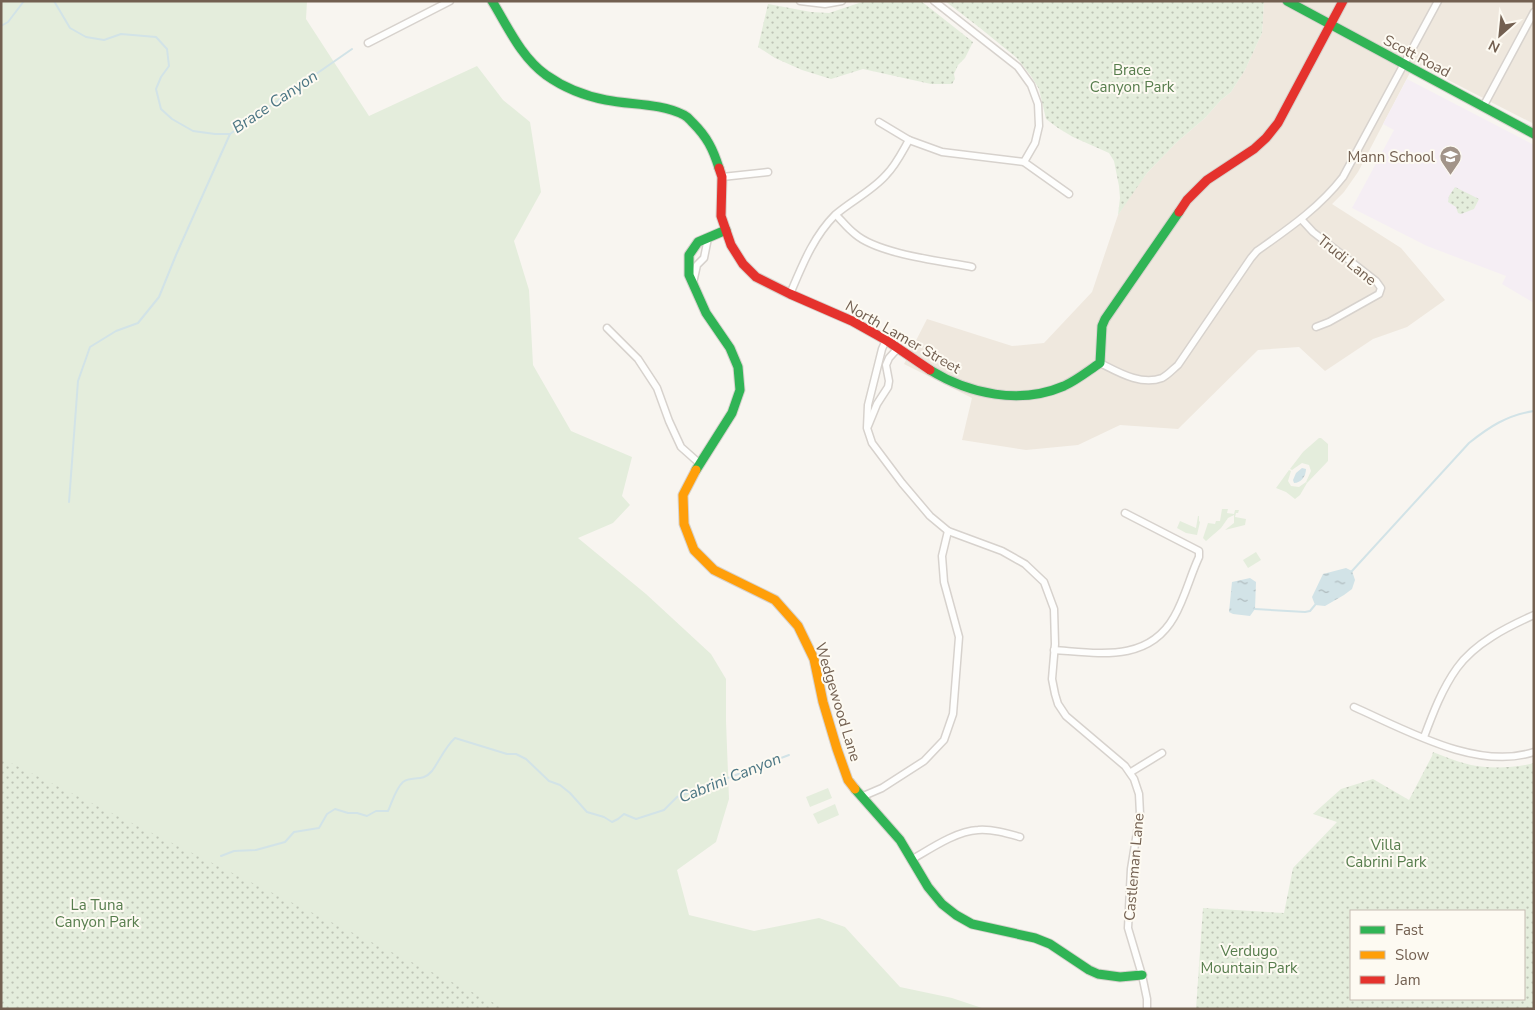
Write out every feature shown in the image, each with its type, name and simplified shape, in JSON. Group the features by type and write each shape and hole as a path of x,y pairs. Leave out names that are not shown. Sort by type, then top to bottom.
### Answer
{"street":[{"path":"368,44 450,1"},
{"name":"North Lamer Street","path":"492,1 526,57 546,75 586,95 605,100 666,108 686,116 704,134 714,152 722,177 721,216 730,245 743,264 756,277 852,321 886,340 947,380 986,393 1000,396 1018,396 1053,390 1066,385 1100,363"},
{"path":"800,1 825,3 842,1"},
{"path":"934,1 1018,67 1031,84 1038,104 1039,126 1035,143 1024,162"},
{"name":"Scott Road","path":"1287,1 1534,134"},
{"path":"1342,1 1278,123 1254,149 1207,180 1187,200 1105,319 1102,326 1100,363 1134,379 1146,380 1162,378 1178,365 1257,251 1301,220 1331,193 1343,178 1438,1"},
{"path":"1483,108 1534,12"},
{"path":"878,122 909,140 942,152 1024,162 1069,194"},
{"path":"790,294 807,253 819,234 836,215 885,177 909,140"},
{"path":"722,177 768,172"},
{"path":"836,215 856,235 873,245 972,267"},
{"name":"Trudi Lane","path":"1301,220 1312,232 1376,281 1381,288 1379,294 1329,322 1316,327"},
{"name":"Wedgewood Lane","path":"726,230 698,242 690,254 689,276 706,313 730,348 738,368 740,390 732,413 698,463 682,495 684,524 694,550 714,570 775,600 798,626 814,659 823,702 839,757 848,780 900,840 911,860 942,904 972,924 1050,944 1088,970 1098,974 1120,977 1142,975"},
{"path":"692,283 698,265 704,258 708,238"},
{"path":"607,328 638,359 657,388 681,447 698,463"},
{"name":"Castleman Lane","path":"886,340 868,405 867,428 872,443 930,516 948,531 1002,551 1025,564 1044,582 1054,609 1052,679 1055,694 1066,716 1131,772 1139,794 1140,814 1131,869 1128,928 1142,975 1148,1009"},
{"path":"867,428 877,404 888,387 889,381 886,365 889,358 898,348"},
{"path":"1054,650 1110,654 1123,653 1154,640 1165,630 1180,606 1200,553 1197,549 1125,512"},
{"path":"861,797 882,788 924,761 944,740 953,714 959,637 944,582 942,556 948,531"},
{"path":"1424,738 1442,693 1458,667 1471,653 1492,637 1534,615"},
{"path":"1354,707 1424,738 1459,751 1486,757 1523,756 1534,752"},
{"path":"1131,772 1162,753"},
{"path":"911,860 958,834 977,830 996,831 1020,837"}],"shaded area":[{"path":"1264,1 1534,1 1534,124 1415,63 1358,172 1344,192 1332,204 1401,248 1445,300 1407,327 1373,339 1325,371 1299,347 1258,350 1178,429 1120,425 1078,445 1026,450 962,440 972,398 904,364 927,319 1012,346 1044,343 1092,292 1118,215 1132,193 1147,173 1177,142 1231,92 1245,70 1262,33"},
{"name":"Mann School","path":"1407,79 1534,145 1534,303 1502,284 1506,276 1427,246 1352,208 1394,130 1383,124"}],"green space":[{"path":"1,1 307,1 306,19 369,116 477,66 503,100 530,122 541,192 514,241 529,290 533,365 571,431 632,457 622,496 630,505 613,523 578,538 646,594 711,654 726,679 729,799 716,842 677,870 689,915 754,931 819,918 845,927 900,987 952,998 985,1009 1,1009"},
{"path":"865,1 921,1 973,42 965,58 958,65 952,84 931,84 863,69 831,79 802,70 775,58 758,47 768,4 811,12 829,13"},
{"name":"Brace Canyon Park","path":"945,1 1264,1 1262,33 1245,70 1231,92 1147,173 1118,215 1119,186 1114,161 1109,153 1073,137 1046,119 1039,89 1017,58"},
{"path":"1455,187 1479,199 1474,209 1461,214 1458,213 1456,207 1448,202 1449,196"},
{"path":"1319,438 1328,444 1328,461 1307,483 1311,471 1309,465 1302,463 1292,470 1290,469 1303,452"},
{"path":"1289,470 1291,471 1288,481 1291,486 1299,487 1307,483 1300,495 1295,499 1286,492 1276,488"},
{"path":"1222,509 1228,509 1227,513 1234,514 1235,510 1239,510 1235,517 1246,519 1245,525 1225,530 1234,523 1234,515 1228,518 1221,528 1206,541 1203,538 1208,523 1215,524 1216,521 1220,521"},
{"path":"1198,516 1200,522 1197,535 1186,533 1177,528 1180,521 1196,528"},
{"path":"1256,552 1261,560 1248,568 1243,560"},
{"path":"1433,752 1471,765 1486,767 1511,767 1534,763 1534,1009 1196,1009 1203,908 1284,913 1293,868 1337,822 1313,814 1341,789 1373,779 1409,800"},
{"name":"La Tuna Canyon Park","path":"1,758 506,1009 1,1009"},
{"path":"828,788 832,798 810,807 806,797"},
{"path":"835,804 839,815 818,824 813,814"}],"water":[{"path":"1302,468 1306,469 1304,477 1299,482 1294,483 1293,480 1296,473"},
{"path":"1346,568 1352,571 1355,580 1352,589 1325,606 1315,605 1312,597 1323,574"},
{"path":"1250,578 1256,582 1255,609 1250,616 1229,612 1232,582"}],"waterway":[{"name":"Brace Canyon","path":"1,26 8,22 24,1"},
{"name":"Brace Canyon","path":"54,1 70,28 86,37 104,40 121,34 156,37 167,49 169,66 161,77 156,89 161,109 172,119 193,131 230,134 352,49"},
{"path":"69,502 78,381 90,347 116,331 138,323 159,297 230,134"},
{"path":"1352,571 1469,443 1484,432 1515,415 1534,411"},
{"path":"1255,609 1305,612 1310,611 1315,605"},
{"name":"Cabrini Canyon","path":"221,856 234,851 256,850 285,842 294,832 319,828 327,814 335,809 367,816 376,811 388,811 396,791 403,782 428,775 448,745 455,738 507,754 516,754 526,759 549,781 560,785 570,793 587,812 604,817 612,822 624,814 636,819 664,810 677,797 789,755"}],"traffic: fast":[{"path":"492,1 522,51 546,75 567,87 590,96 616,102 665,108 684,115 706,138 719,168"},
{"path":"1287,1 1534,134"},
{"path":"930,370 978,391 1013,396 1047,392 1064,386 1078,378 1100,363 1102,326 1105,319 1179,212"},
{"path":"696,470 732,413 740,390 738,367 730,348 706,313 689,275 689,255 698,242 726,230"},
{"path":"855,789 900,840 928,887 942,904 956,915 972,924 1035,938 1050,944 1098,974 1120,977 1142,975"}],"traffic: slow":[{"path":"696,470 683,495 684,524 694,550 714,570 775,600 798,626 814,659 823,702 837,749 848,780 855,789"}],"traffic: jam":[{"path":"1179,212 1187,200 1207,180 1254,149 1278,123 1343,1"},
{"path":"719,168 722,177 721,216 731,245 743,264 756,277 852,321 886,340 930,370"}],"place":[{"name":"Mann School","path":"1451,176"}],"park label":[{"name":"Villa Cabrini Park","path":"1386,854"},
{"name":"Verdugo Mountain Park","path":"1249,960"}]}
